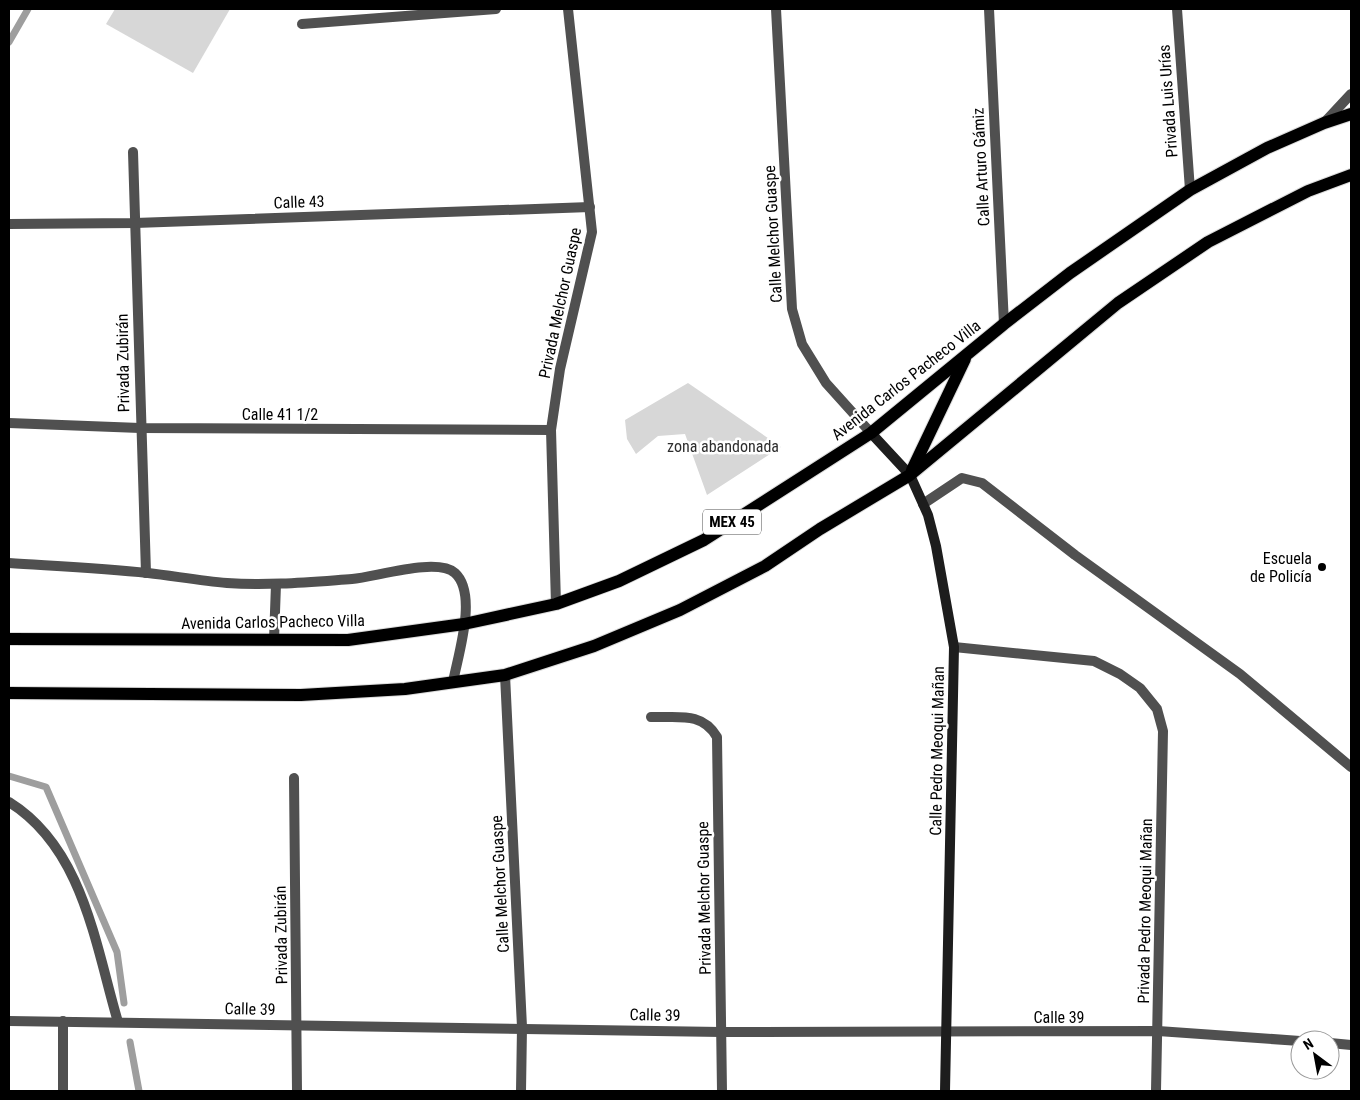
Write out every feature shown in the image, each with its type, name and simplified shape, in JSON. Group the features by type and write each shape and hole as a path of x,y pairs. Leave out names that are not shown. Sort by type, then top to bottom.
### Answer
{"main road":[{"name":"Avenida Carlos Pacheco Villa","path":"9,639 348,640 464,624 556,604 619,581 704,540 871,432 1070,273 1190,190 1267,148 1324,123 1351,114"},
{"path":"9,693 301,695 404,689 505,675 594,646 680,610 765,566 820,529 910,475 1134,292 1208,242 1308,191 1351,175"},
{"path":"910,475 968,355"},
{"name":"Calle Pedro Meoqui Mañan","path":"871,432 910,475 923,504 936,546 954,646 948,1033 945,1091"}],"street":[{"path":"302,24 496,9"},
{"name":"Privada Melchor Guaspe","path":"556,604 552,430 560,369 592,232 568,9"},
{"name":"Calle Melchor Guaspe","path":"776,9 792,309 802,344 826,383 871,432"},
{"name":"Calle Arturo Gámiz","path":"989,9 1004,324"},
{"name":"Privada Luis Urías","path":"1177,9 1190,190"},
{"path":"1324,123 1351,94"},
{"name":"Privada Zubirán","path":"133,152 140,428 146,573"},
{"name":"Calle 43","path":"9,224 135,223 590,207"},
{"name":"Calle 41 1/2","path":"9,423 140,428 552,430"},
{"path":"923,504 962,478 982,483 1074,555 1240,674 1351,767"},
{"path":"9,563 146,573 227,583 276,584 372,577 429,566 440,567 453,572 461,580 466,594 464,624 453,682"},
{"path":"274,640 276,584"},
{"name":"Privada Pedro Meoqui Mañan","path":"954,646 1094,661 1120,674 1140,688 1157,709 1163,731 1156,1091"},
{"name":"Calle Melchor Guaspe","path":"505,675 522,1027 521,1091"},
{"name":"Privada Melchor Guaspe","path":"651,717 693,718 704,722 711,728 716,737 722,1091"},
{"name":"Privada Zubirán","path":"294,778 298,1024 297,1091"},
{"path":"9,802 26,813 58,849 78,885 118,1022"},
{"name":"Calle 39","path":"9,1021 522,1027 721,1032 948,1033 1158,1031 1290,1040"},
{"path":"63,1021 63,1091"}],"green space":[{"path":"115,9 230,9 193,73 106,24"},
{"name":"zona abandonada","path":"688,383 781,447 707,495 685,434 658,436 636,454 627,439 625,420"}],"waterway":[{"path":"9,42 28,9"},
{"path":"9,776 46,787 117,952 124,1003"},
{"path":"130,1042 139,1091"}],"place":[{"name":"Escuela de Policía","path":"1322,567"}]}
